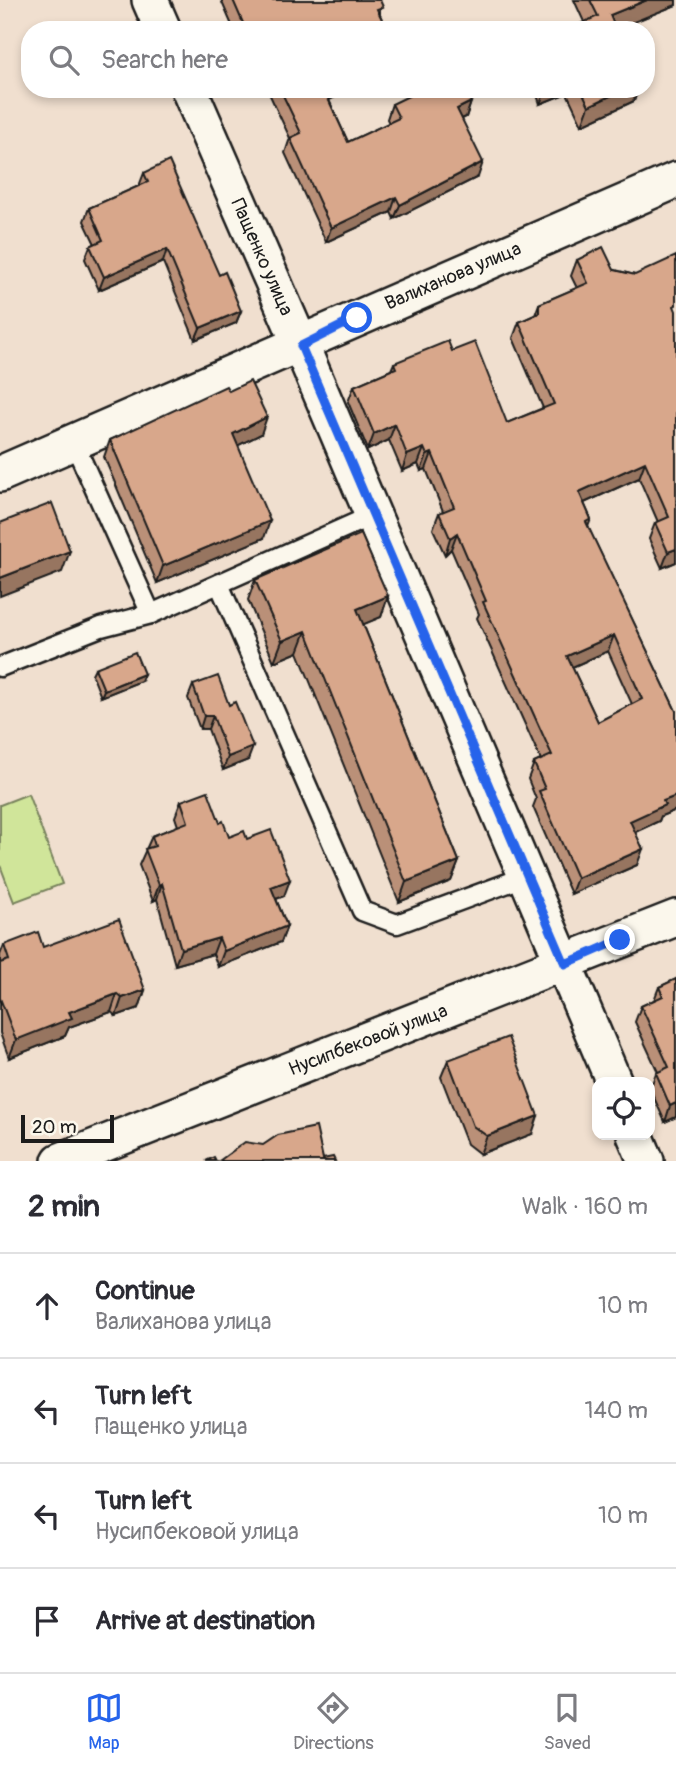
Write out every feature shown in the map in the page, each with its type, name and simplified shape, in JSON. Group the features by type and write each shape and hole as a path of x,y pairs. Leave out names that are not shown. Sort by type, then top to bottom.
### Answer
{"street":[{"path":"150,0 159,21"},
{"name":"Пащенко улица","path":"193,98 612,1077"},
{"name":"Валиханова улица","path":"0,474 301,346 357,318 676,180"},
{"name":"Нусипбековой улица","path":"60,1161 676,919"},
{"path":"637,1140 646,1161"}],"lane":[{"path":"74,443 151,614"},
{"path":"0,667 101,627 151,614 373,515"},
{"path":"219,584 362,911 397,924 527,876"}],"green space":[{"path":"28,794 62,884 14,902 0,865 0,805"}],"building":[{"path":"233,0 380,0 383,7 377,9 383,21 242,21"},
{"path":"590,0 647,0 610,15 612,21 587,21 598,16"},
{"path":"284,98 328,98 348,142 399,118 392,104 404,98 469,98 471,102 457,109 483,162 400,205 396,197 331,228 290,138 301,133"},
{"path":"585,98 606,98 589,106"},
{"path":"169,161 219,275 225,272 241,311 200,328 167,249 104,277 90,246 103,240 89,208 148,182 144,173"},
{"path":"603,247 614,270 635,275 676,256 676,549 668,552 655,523 669,517 645,462 579,492 591,519 586,522 676,711 676,796 663,801 665,805 630,821 643,849 577,878 539,791 545,789 534,763 552,755 483,602 486,601 457,533 450,538 439,513 454,507 432,453 427,455 424,448 407,455 395,424 374,434 354,386 396,368 394,363 448,341 452,351 475,342 507,423 554,404 519,322 539,313 539,304 588,283 577,260","holes":["614,635 642,699 598,722 567,656"]},
{"path":"250,381 267,417 233,434 270,521 163,566 110,440 226,386 229,391"},
{"path":"52,503 70,551 0,578 0,523"},
{"path":"361,534 388,596 357,609 459,861 406,882 306,631 282,641 255,580"},
{"path":"135,652 144,674 104,690 95,668"},
{"path":"218,676 229,705 235,702 253,747 228,757 213,716 204,716 193,685"},
{"path":"208,791 220,823 223,821 229,837 244,831 247,839 271,830 290,880 271,887 287,926 224,951 219,938 181,949 162,883 159,885 145,849 155,846 152,836 188,822 181,801"},
{"path":"119,919 145,990 122,998 117,994 69,1012 72,1018 16,1040 0,998 0,963 9,960 4,945 38,932 43,947"},
{"path":"676,979 676,1103 670,1106 656,1073 669,1067 641,1006 663,996 659,987"},
{"path":"508,1037 538,1116 487,1136 473,1126 448,1060"},
{"path":"316,1127 323,1159 333,1157 335,1161 219,1161 245,1142 263,1145 278,1135"}],"route":[{"path":"357,318 301,346 565,964 620,940"}]}
